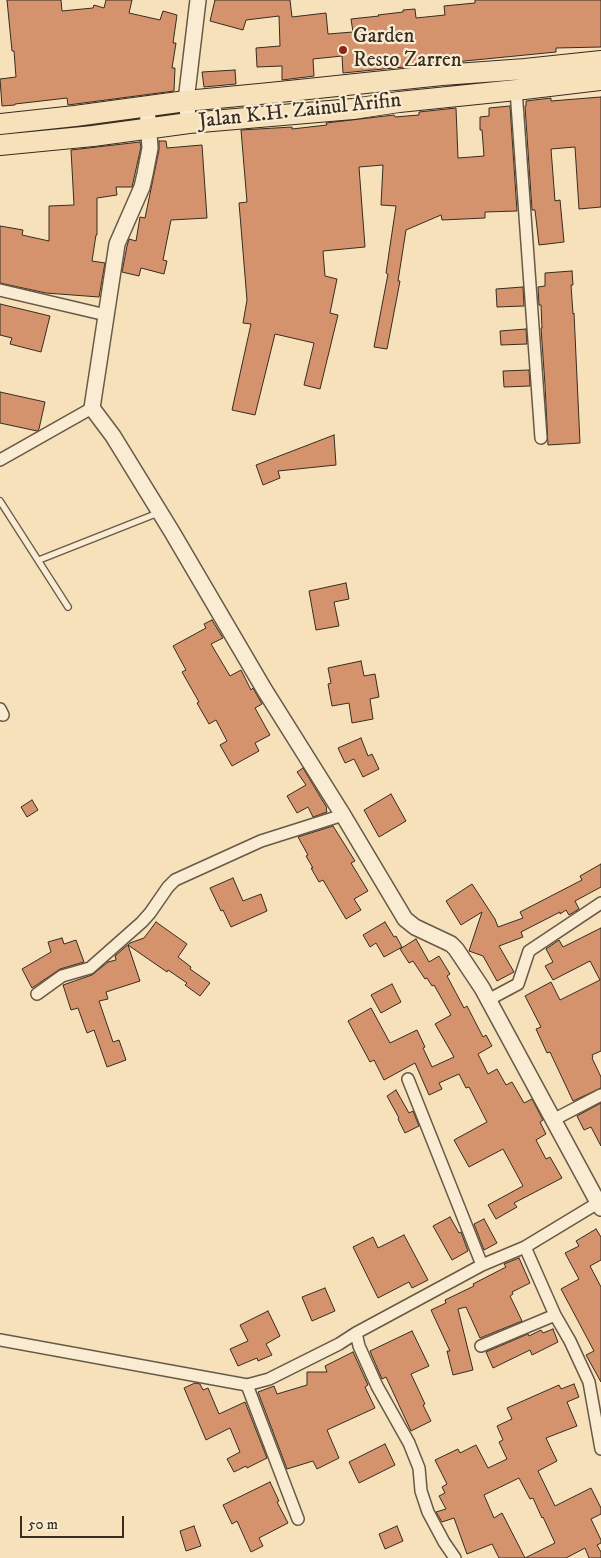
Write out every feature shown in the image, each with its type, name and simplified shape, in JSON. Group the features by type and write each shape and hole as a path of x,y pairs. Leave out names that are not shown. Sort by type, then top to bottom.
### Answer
{"highway":[{"name":"Jalan K.H. Zainul Arifin","path":"0,124 147,107 186,100 601,61"},
{"name":"Jalan K.H. Zainul Arifin","path":"0,145 93,136 189,123 353,109 399,102 601,80"}],"street":[{"path":"189,123 186,100 198,0"},
{"path":"516,90 541,438"},
{"path":"0,1340 247,1385 276,1375 340,1344 356,1333 482,1265 525,1247 600,1204 488,1000 456,949 451,944 414,927 405,919 264,688 160,512 113,436 92,408 117,244 142,187 150,148 147,107"},
{"path":"0,290 106,315"},
{"path":"0,460 92,408"},
{"path":"37,994 62,976 90,968 142,922 175,880 261,841 343,815"},
{"path":"488,1000 518,984 529,951 601,903"},
{"path":"408,1079 482,1265"},
{"path":"553,1120 601,1095"},
{"path":"525,1247 555,1315 570,1341 589,1382 601,1449"},
{"path":"481,1346 555,1315"},
{"path":"356,1333 359,1346 377,1386 409,1444 419,1468 420,1491 428,1512 454,1558"},
{"path":"247,1385 298,1519"}],"lane":[{"path":"0,501 68,607"},
{"path":"38,560 160,512"}],"building":[{"path":"7,0 61,0 62,11 93,8 94,5 104,8 106,0 132,0 129,13 160,20 163,11 177,15 173,43 176,43 172,68 175,68 174,91 68,105 67,98 2,106 0,79 16,77"},
{"path":"215,0 290,0 292,17 326,13 328,34 353,32 351,19 415,9 416,18 445,15 444,6 475,3 475,0 601,0 601,47 556,48 556,52 343,73 342,56 313,59 314,76 282,80 282,66 257,67 256,48 280,46 279,16 246,20 243,30 210,21"},
{"path":"235,70 236,84 204,87 202,72"},
{"path":"601,97 601,207 579,209 575,147 551,149 555,201 560,200 564,242 539,245 535,210 532,210 526,101 551,98 551,101"},
{"path":"510,106 517,211 485,212 485,218 442,220 441,215 406,230 398,281 400,281 387,349 374,347 388,274 386,273 396,206 381,205 383,165 359,167 365,247 323,251 325,276 337,279 330,313 338,315 320,389 304,385 314,343 275,334 255,415 232,410 251,324 243,323 247,300 239,203 247,202 241,130 292,127 292,129 394,115 395,117 419,115 419,112 456,108 458,158 484,156 480,117 489,116 489,108"},
{"path":"159,141 166,141 167,148 202,145 207,218 171,220 163,260 167,261 164,274 141,268 139,276 122,272 129,239 136,241 140,217 145,218 159,150"},
{"path":"140,142 141,147 132,187 116,187 117,195 97,198 97,235 92,261 105,263 99,297 46,293 0,283 0,226 23,230 22,235 49,241 49,206 74,205 71,150"},
{"path":"572,271 573,285 571,285 580,443 548,445 541,305 539,305 538,287 545,286 545,273"},
{"path":"523,287 524,306 497,307 496,289"},
{"path":"0,304 50,316 41,352 10,344 12,338 0,335"},
{"path":"526,329 527,344 501,345 500,331"},
{"path":"529,370 530,386 504,387 503,371"},
{"path":"0,392 45,402 37,431 0,423"},
{"path":"334,435 336,465 278,471 280,478 263,485 256,465"},
{"path":"346,583 349,599 334,602 339,626 316,630 309,591"},
{"path":"212,620 223,638 211,644 230,676 241,670 251,690 253,688 262,704 255,708 270,735 255,743 259,751 232,766 220,745 227,741 216,720 209,724 197,703 199,702 182,672 186,670 173,646 206,628 204,624"},
{"path":"361,661 364,676 375,674 379,697 370,699 373,719 352,723 349,703 332,706 328,684 331,683 328,668"},
{"path":"361,738 368,756 372,754 379,769 363,777 354,759 345,763 338,748"},
{"path":"303,768 327,808 327,812 313,817 308,807 297,813 287,796 306,785 297,772"},
{"path":"391,794 406,821 379,837 364,810"},
{"path":"32,800 38,810 27,817 21,807"},
{"path":"333,826 355,861 351,863 368,891 354,899 361,910 346,919 323,880 319,882 298,837"},
{"path":"601,864 601,887 575,901 579,909 569,915 566,910 560,914 560,912 521,932 523,937 499,946 514,972 497,981 483,956 469,951 482,912 461,925 446,901 472,884 495,919 498,927 523,918 520,912 582,880 580,876"},
{"path":"233,878 243,901 261,894 267,911 231,927 210,888"},
{"path":"156,922 187,944 178,957 191,967 190,969 210,983 200,996 185,985 187,983 168,970 167,972 128,945 140,981 106,992 108,999 99,1001 113,1042 119,1040 126,1060 107,1067 94,1030 87,1033 78,1008 71,1010 63,985 92,975 108,962 116,960 115,956 130,943 144,938"},
{"path":"385,922 402,947 384,957 376,943 370,947 363,935"},
{"path":"601,928 601,1051 592,1055 592,1058 601,1077 601,1088 573,1101 550,1052 547,1053 536,1029 541,1027 525,996 551,982 560,1000 600,980 590,961 553,980 545,966 553,962 546,949 559,940 563,947"},
{"path":"62,938 64,944 76,940 84,962 60,969 32,988 22,969 51,952 48,942"},
{"path":"416,939 429,962 439,956 450,974 447,976 464,1008 467,1006 483,1037 486,1035 492,1046 478,1054 488,1074 497,1069 506,1085 512,1082 524,1103 532,1099 543,1120 540,1122 546,1134 536,1140 546,1159 550,1157 562,1178 514,1203 517,1207 496,1219 488,1205 523,1186 503,1149 469,1167 454,1140 487,1122 469,1087 466,1088 459,1074 439,1083 442,1089 429,1095 415,1063 384,1080 374,1060 370,1062 348,1021 371,1008 390,1043 417,1030 432,1067 454,1057 435,1024 451,1015 434,985 432,986 427,978 425,979 413,961 409,963 400,949"},
{"path":"392,984 401,1002 381,1013 371,995"},
{"path":"396,1090 409,1113 413,1111 419,1126 405,1133 387,1096"},
{"path":"601,1103 601,1146 591,1127 584,1130 577,1116"},
{"path":"450,1217 459,1233 461,1232 468,1251 452,1260 433,1226"},
{"path":"484,1219 497,1243 484,1250 474,1224"},
{"path":"596,1229 601,1237 601,1260 590,1266 601,1287 601,1382 586,1355 594,1351 561,1289 579,1279 565,1253 579,1246 576,1241"},
{"path":"404,1235 428,1280 412,1288 409,1282 378,1298 353,1247 373,1237 378,1248"},
{"path":"519,1258 530,1283 512,1292 513,1294 510,1296 522,1321 480,1338 466,1307 458,1309 473,1370 453,1375 447,1351 450,1351 431,1310 446,1303 445,1300 506,1267 504,1264"},
{"path":"325,1288 335,1311 312,1321 302,1297"},
{"path":"268,1311 280,1336 266,1344 272,1355 258,1361 257,1358 238,1366 230,1349 248,1341 240,1325"},
{"path":"553,1329 558,1342 532,1355 530,1350 493,1368 486,1352 528,1334 529,1336 541,1330 543,1333"},
{"path":"412,1331 429,1366 411,1374 431,1421 411,1431 386,1377 382,1379 370,1351"},
{"path":"353,1352 368,1385 365,1387 375,1408 327,1430 339,1458 317,1469 313,1461 287,1469 258,1392 274,1386 277,1394 307,1385 307,1372 327,1372 325,1366"},
{"path":"195,1383 200,1384 203,1390 208,1388 219,1414 245,1402 267,1458 234,1472 227,1459 240,1452 230,1428 206,1440 184,1388"},
{"path":"574,1384 579,1397 567,1402 577,1426 546,1438 557,1461 538,1471 555,1506 591,1488 601,1508 601,1514 591,1519 601,1540 601,1543 597,1545 601,1552 601,1558 589,1558 585,1548 566,1558 499,1558 492,1544 467,1554 454,1518 442,1522 436,1512 446,1509 439,1496 445,1493 442,1487 447,1484 435,1460 458,1449 460,1453 476,1445 488,1468 507,1459 499,1442 503,1440 497,1426 512,1419 507,1408 559,1385 561,1389","holes":["519,1478 530,1499 533,1498 555,1543 525,1558 502,1513 494,1518 484,1495"]},
{"path":"385,1444 395,1465 359,1483 349,1462"},
{"path":"270,1482 279,1501 277,1502 288,1523 259,1538 263,1546 251,1552 237,1521 232,1524 223,1505"},
{"path":"194,1526 201,1546 186,1551 180,1531"},
{"path":"397,1526 403,1541 385,1549 379,1534"}],"place":[{"name":"Garden Resto Zarren","path":"343,50"}]}
